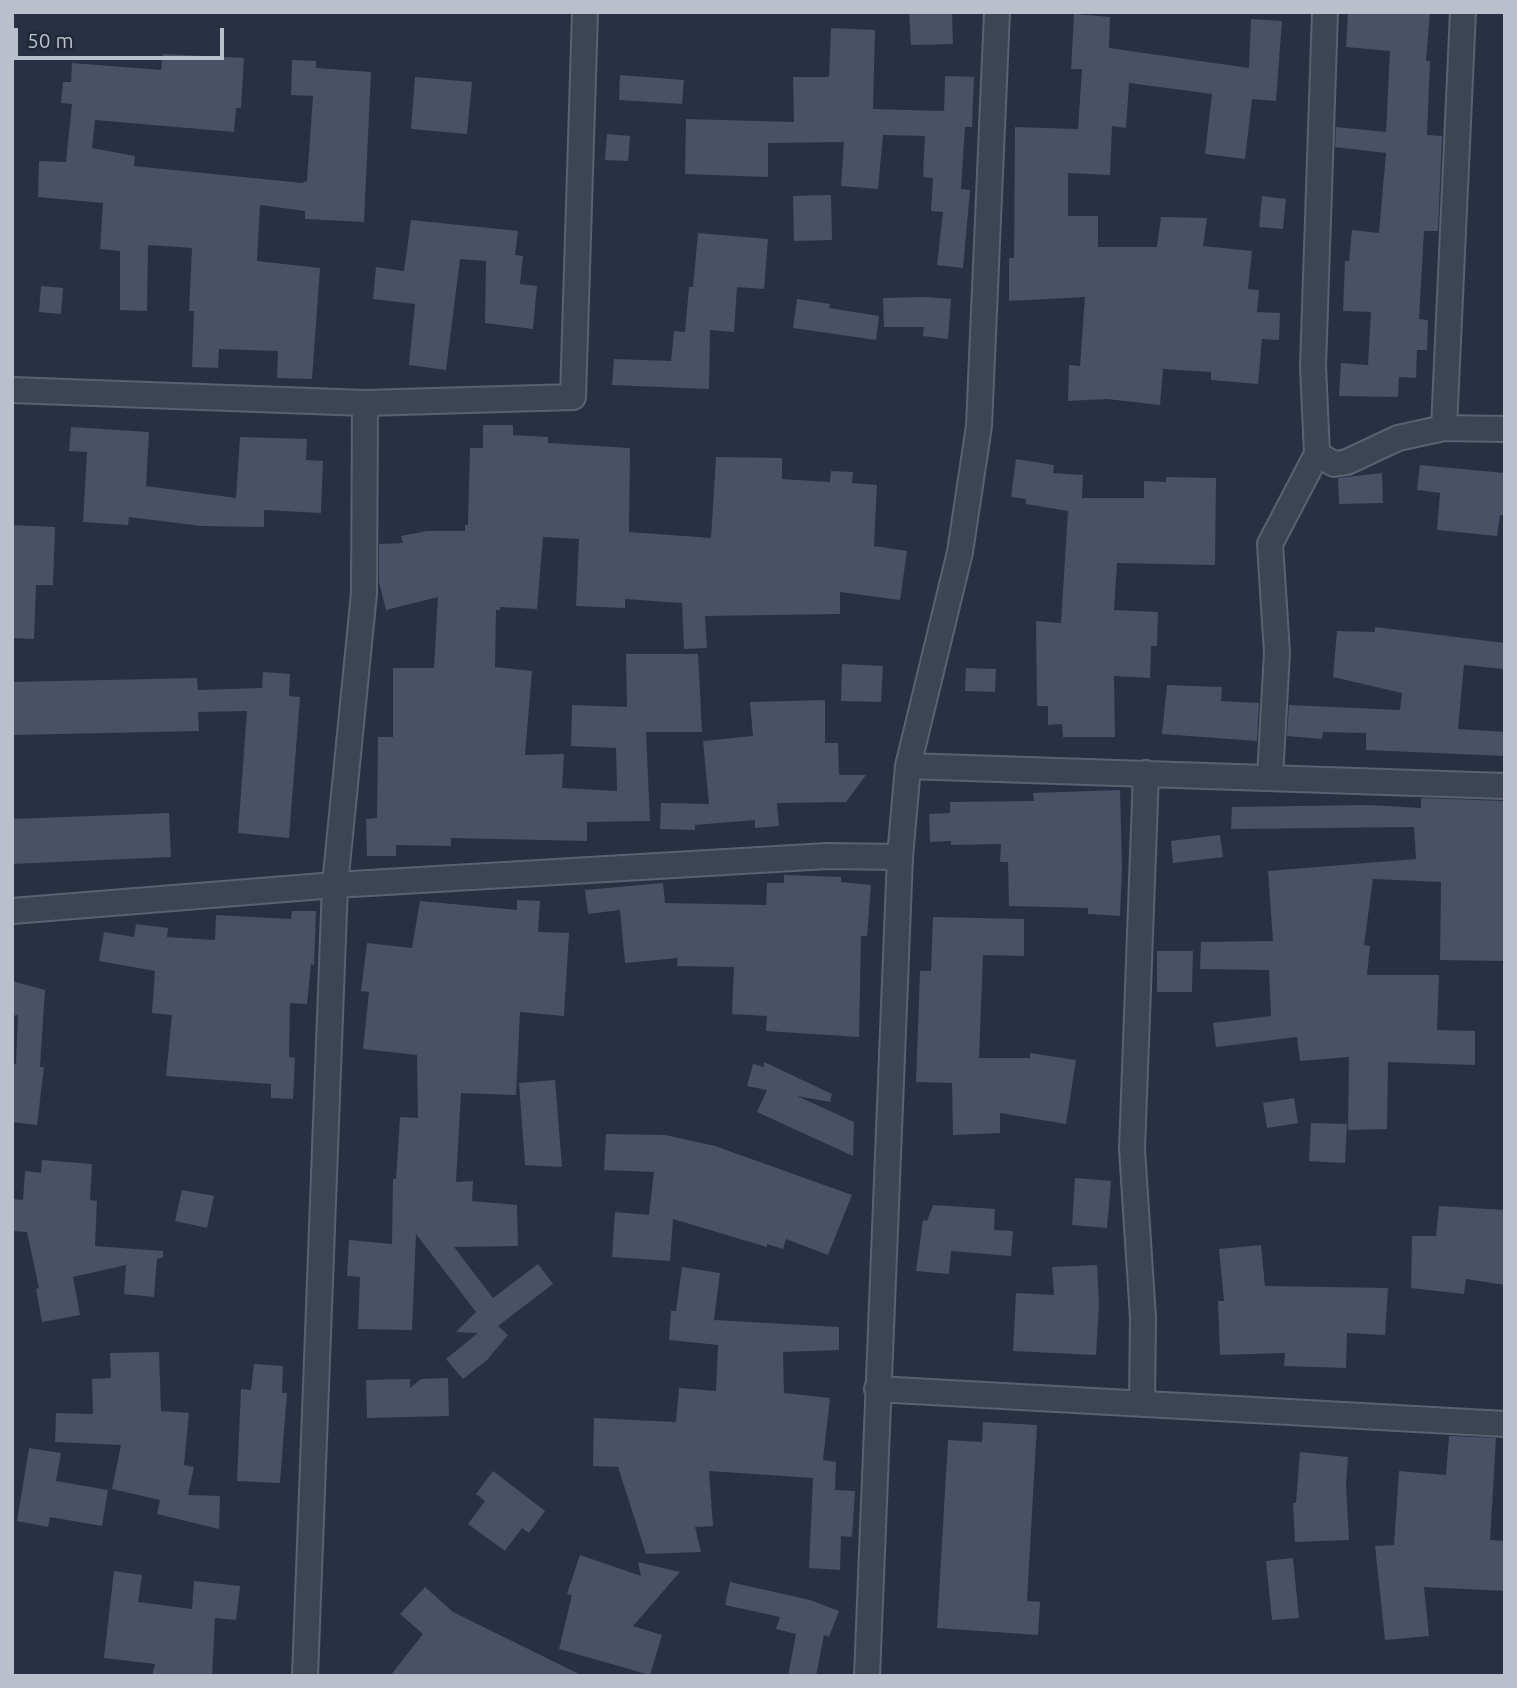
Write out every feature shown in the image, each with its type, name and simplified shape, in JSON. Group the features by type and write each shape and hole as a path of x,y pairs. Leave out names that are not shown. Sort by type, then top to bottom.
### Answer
{"street":[{"path":"12,390 365,402 573,397 585,12"},
{"path":"867,1676 900,857 908,766 960,552 979,426 997,12"},
{"path":"1270,777 1277,653 1270,544 1317,453 1313,366 1325,12"},
{"path":"1444,428 1463,12"},
{"path":"305,1676 335,885 363,593 365,402"},
{"path":"1317,453 1334,464 1347,462 1398,438 1444,428 1505,429"},
{"path":"908,766 1505,786"},
{"path":"1142,1404 1143,1318 1132,1149 1146,773"},
{"path":"12,911 335,885 827,856 900,857"},
{"path":"877,1389 1505,1424"}],"building":[{"path":"909,12 952,12 953,44 911,45"},
{"path":"1348,12 1430,12 1426,61 1430,61 1427,135 1442,136 1438,231 1424,231 1419,319 1428,320 1427,350 1417,350 1416,378 1399,377 1398,397 1339,396 1341,363 1368,365 1371,312 1343,311 1345,261 1349,261 1352,230 1379,233 1386,153 1335,147 1336,127 1386,132 1390,51 1346,47"},
{"path":"1074,14 1110,17 1109,48 1249,68 1251,19 1282,21 1276,101 1252,99 1245,159 1205,154 1212,94 1129,83 1126,128 1112,126 1110,175 1068,173 1068,216 1098,216 1098,247 1157,247 1161,217 1207,218 1203,246 1252,251 1248,289 1259,290 1257,312 1280,313 1279,340 1262,339 1258,384 1211,380 1211,372 1163,369 1160,405 1107,399 1068,401 1069,365 1080,366 1085,297 1009,301 1009,258 1014,258 1015,127 1078,129 1082,69 1071,69"},
{"path":"831,28 875,30 873,109 944,111 945,76 974,77 972,127 965,127 961,189 970,190 963,268 937,265 943,212 931,211 933,178 923,177 925,136 883,135 878,189 841,186 844,142 768,143 768,177 685,174 686,119 794,122 793,77 829,77"},
{"path":"163,54 244,58 241,108 236,108 234,132 95,120 92,148 135,156 134,166 302,183 307,181 313,96 291,95 292,60 316,61 316,68 371,72 364,222 305,219 305,211 260,205 257,261 320,268 312,379 277,378 278,351 219,349 218,368 192,367 194,311 189,311 192,248 148,245 147,311 120,310 120,251 100,249 103,203 38,197 39,161 66,162 72,104 61,103 63,82 71,82 72,63 161,70"},
{"path":"620,75 684,80 682,104 619,100"},
{"path":"415,77 472,82 467,134 411,129"},
{"path":"607,134 630,136 628,161 605,160"},
{"path":"831,195 832,240 794,241 793,196"},
{"path":"1262,196 1286,199 1283,229 1259,227"},
{"path":"411,220 518,231 515,255 523,256 520,284 537,286 533,329 485,323 486,261 460,259 446,370 409,365 415,304 373,299 376,267 404,271"},
{"path":"698,233 768,239 764,289 737,287 734,332 710,330 709,389 612,385 614,359 671,361 674,331 685,332"},
{"path":"41,286 63,288 61,314 39,312"},
{"path":"883,298 951,299 948,339 923,336 924,327 884,327"},
{"path":"797,299 830,304 829,308 879,316 876,340 793,328"},
{"path":"483,425 513,425 513,435 548,437 548,443 630,448 629,532 711,538 716,457 782,458 782,479 830,482 831,471 853,472 852,483 877,485 874,546 907,551 900,600 840,592 840,614 705,616 707,648 684,649 682,603 625,599 625,608 576,606 579,539 543,537 537,609 500,607 500,610 496,610 495,667 532,671 525,755 564,754 562,788 617,791 616,748 571,746 572,705 627,707 626,654 698,654 702,732 646,732 650,821 587,822 587,841 451,838 451,846 396,845 396,856 367,856 366,819 377,818 378,737 393,737 393,668 434,668 438,597 386,610 379,582 379,544 403,543 401,536 427,531 465,531 465,525 468,525 470,448 483,448"},
{"path":"71,427 149,432 146,486 236,498 240,437 307,439 306,460 323,461 321,513 264,510 264,527 201,526 129,517 128,525 83,522 87,452 69,451"},
{"path":"1016,459 1054,465 1053,473 1083,475 1082,498 1144,498 1144,481 1166,482 1166,477 1216,478 1215,565 1117,563 1114,610 1158,612 1157,646 1151,646 1150,678 1114,676 1115,737 1063,737 1062,724 1048,725 1048,706 1037,706 1036,621 1061,623 1068,511 1026,504 1026,499 1011,497"},
{"path":"1420,465 1504,473 1505,516 1500,515 1497,536 1437,530 1440,493 1417,490"},
{"path":"1382,473 1383,503 1339,504 1338,478"},
{"path":"12,525 55,527 53,585 36,585 34,639 12,638"},
{"path":"1375,627 1505,643 1504,669 1464,665 1458,729 1505,732 1505,756 1366,750 1366,733 1323,732 1322,739 1287,736 1289,705 1400,710 1402,693 1333,677 1337,631 1375,632"},
{"path":"842,664 883,666 881,702 841,701"},
{"path":"966,668 996,669 995,692 965,691"},
{"path":"263,672 290,674 289,696 300,697 289,838 238,833 247,711 198,712 199,731 12,735 12,682 197,678 198,690 262,688"},
{"path":"1167,685 1222,687 1221,701 1259,703 1257,741 1162,734"},
{"path":"825,700 825,743 838,743 839,775 866,775 846,802 777,803 779,826 755,828 755,820 695,825 695,830 660,829 661,803 709,804 703,741 753,736 750,702"},
{"path":"1120,790 1120,916 1088,914 1088,908 1009,906 1008,862 1000,862 1001,844 951,845 951,841 930,842 929,814 950,813 950,802 1034,801 1033,793"},
{"path":"1421,798 1505,801 1505,961 1440,960 1441,882 1373,879 1364,945 1370,946 1367,975 1439,975 1437,1030 1475,1031 1475,1065 1388,1062 1387,1129 1348,1130 1349,1057 1300,1061 1297,1037 1216,1047 1213,1023 1271,1016 1269,970 1200,969 1201,942 1273,941 1268,871 1416,859 1414,827 1231,829 1232,807 1368,805 1421,808"},
{"path":"169,813 171,857 12,864 12,819"},
{"path":"1220,835 1223,857 1173,863 1171,841"},
{"path":"784,875 841,877 841,882 871,885 867,936 861,936 859,1037 766,1031 767,1016 732,1014 734,967 677,966 678,958 625,963 620,910 588,914 585,890 663,883 665,903 766,905 767,883 784,883"},
{"path":"517,900 540,901 538,932 569,933 564,1016 520,1012 516,1095 461,1093 456,1182 473,1181 472,1201 517,1205 518,1246 454,1247 493,1298 538,1264 553,1284 498,1326 508,1335 487,1360 463,1379 446,1359 478,1333 456,1332 476,1312 416,1234 412,1330 358,1329 360,1277 347,1276 349,1240 392,1244 393,1179 396,1179 400,1117 418,1118 417,1055 363,1049 369,992 361,991 367,943 412,948 420,901 517,910"},
{"path":"292,911 316,911 314,965 311,964 307,1004 290,1003 289,1057 295,1058 293,1099 271,1098 271,1084 166,1076 172,1015 152,1013 155,971 99,961 104,932 134,937 136,924 168,928 167,937 215,940 216,915 291,919"},
{"path":"933,917 1024,919 1024,956 983,955 979,1058 1030,1058 1030,1053 1076,1060 1066,1124 1000,1113 1000,1133 953,1135 952,1083 916,1082 920,971 931,971"},
{"path":"1157,951 1193,951 1192,992 1157,992"},
{"path":"12,981 45,990 40,1067 44,1067 37,1125 12,1122 12,1064 16,1064 18,1015 12,1016"},
{"path":"764,1062 832,1094 830,1102 797,1096 854,1122 853,1156 757,1112 767,1090 747,1086 753,1064 764,1067"},
{"path":"555,1080 562,1167 525,1165 519,1083"},
{"path":"1294,1098 1298,1123 1267,1128 1263,1103"},
{"path":"1311,1123 1347,1124 1345,1163 1309,1161"},
{"path":"606,1134 665,1135 715,1146 852,1195 828,1255 786,1239 783,1249 767,1244 767,1247 673,1219 670,1261 612,1257 615,1212 649,1215 654,1172 604,1170"},
{"path":"42,1160 92,1164 90,1200 97,1201 95,1246 163,1251 163,1257 157,1259 154,1297 124,1294 126,1265 73,1277 80,1315 42,1322 36,1289 39,1288 27,1232 12,1231 12,1199 23,1200 25,1171 41,1173"},
{"path":"1075,1178 1111,1181 1107,1228 1072,1225"},
{"path":"182,1190 214,1196 207,1228 175,1221"},
{"path":"933,1205 995,1209 994,1230 1013,1231 1011,1256 951,1251 949,1274 916,1271 923,1220 927,1221"},
{"path":"1439,1206 1505,1210 1505,1285 1466,1279 1464,1294 1411,1288 1412,1236 1436,1236"},
{"path":"1261,1245 1265,1286 1388,1288 1385,1335 1347,1333 1346,1368 1284,1366 1285,1353 1220,1355 1218,1301 1224,1301 1219,1249"},
{"path":"1097,1265 1099,1304 1096,1355 1013,1351 1016,1293 1054,1295 1052,1267"},
{"path":"682,1267 720,1273 714,1320 839,1327 839,1350 783,1352 784,1393 830,1398 823,1460 836,1462 835,1490 855,1491 852,1537 841,1536 840,1570 809,1568 813,1478 709,1471 713,1526 695,1527 701,1552 646,1554 618,1467 593,1466 594,1418 676,1422 679,1388 716,1391 718,1345 669,1340 671,1311 676,1311"},
{"path":"159,1352 161,1411 189,1413 184,1465 194,1467 188,1495 220,1496 219,1529 157,1514 160,1500 112,1489 121,1445 55,1442 56,1413 93,1414 92,1379 111,1378 110,1353"},
{"path":"254,1364 283,1366 282,1393 287,1393 280,1483 237,1481 241,1389 251,1390"},
{"path":"448,1378 449,1416 367,1418 366,1380 410,1379 410,1388 421,1379"},
{"path":"983,1422 1037,1425 1027,1601 1040,1602 1038,1635 937,1628 948,1440 982,1442"},
{"path":"1449,1436 1496,1438 1490,1540 1505,1541 1505,1591 1424,1587 1429,1636 1385,1640 1375,1546 1394,1545 1399,1471 1446,1475"},
{"path":"29,1448 61,1453 56,1481 108,1490 102,1526 50,1517 48,1527 17,1521"},
{"path":"1300,1452 1348,1457 1346,1485 1349,1540 1295,1542 1293,1503 1296,1503"},
{"path":"493,1471 545,1511 529,1533 522,1528 505,1551 468,1524 485,1501 476,1494"},
{"path":"580,1555 641,1576 638,1562 680,1572 633,1626 662,1635 650,1675 559,1649 572,1595 567,1594"},
{"path":"1293,1558 1299,1618 1272,1620 1266,1561"},
{"path":"114,1571 142,1575 138,1602 192,1609 194,1581 240,1586 236,1620 215,1618 212,1676 152,1676 155,1664 104,1658"},
{"path":"730,1582 810,1600 839,1611 829,1637 824,1635 816,1676 788,1676 796,1634 776,1629 780,1617 725,1605"},
{"path":"425,1587 453,1612 583,1676 390,1676 423,1634 400,1614"}]}
